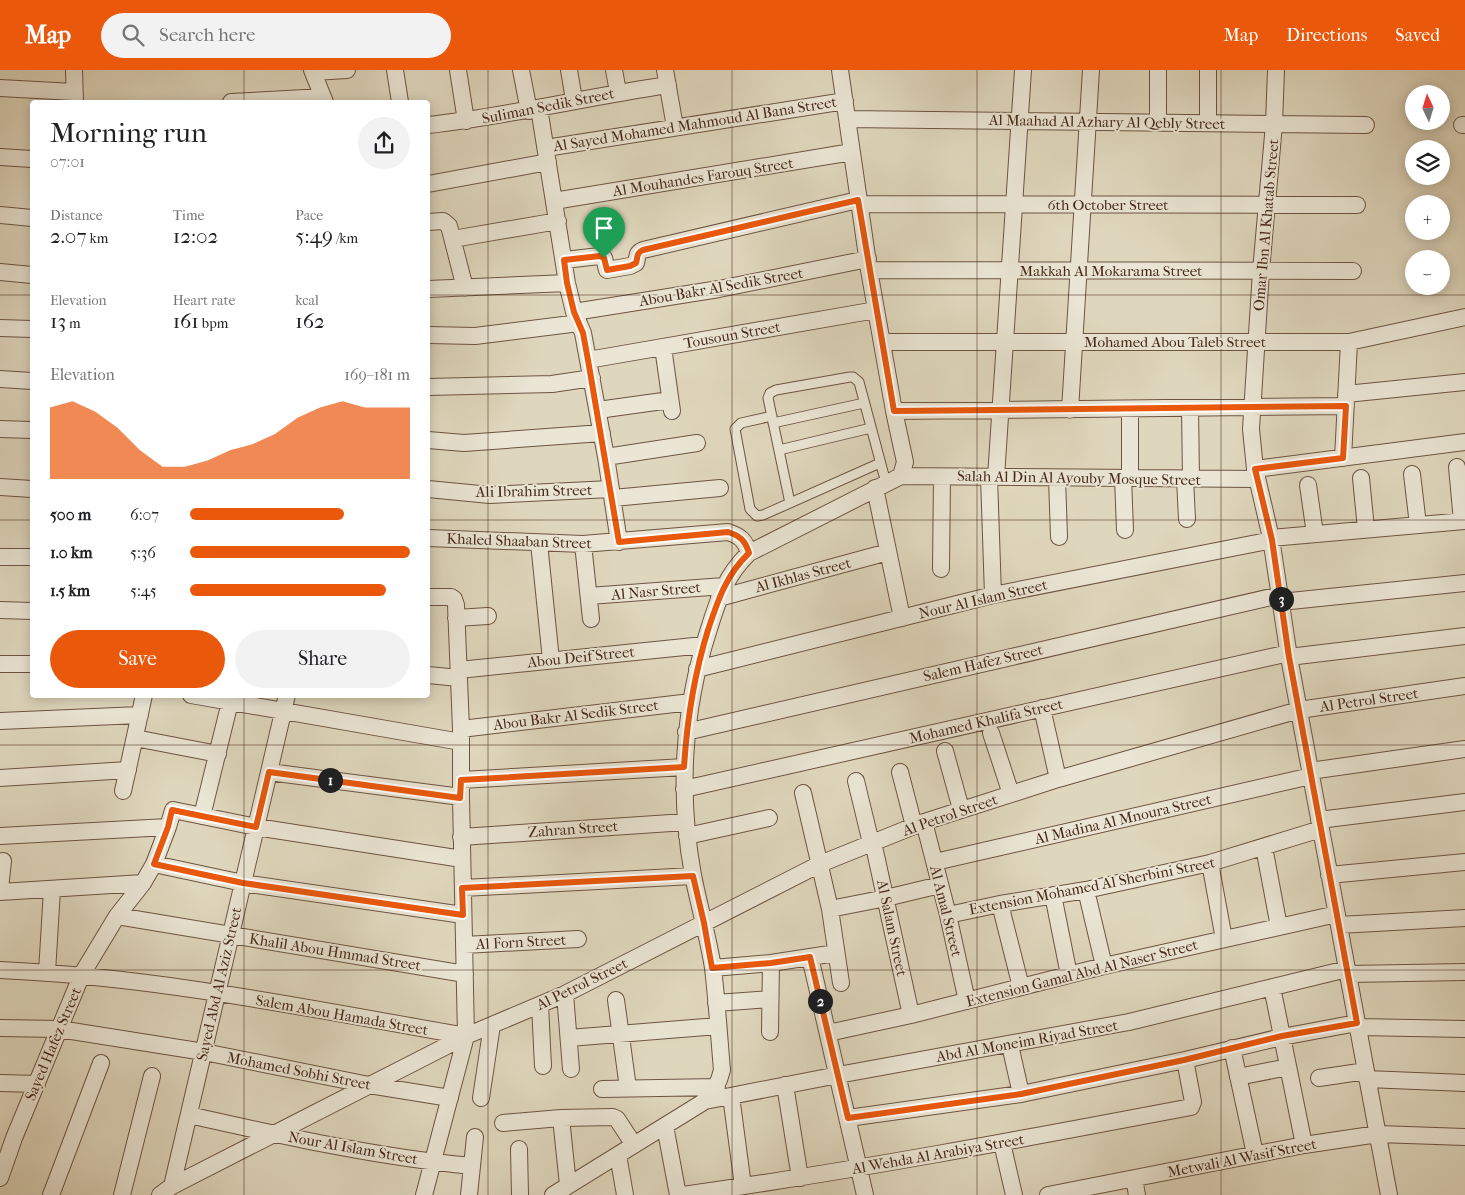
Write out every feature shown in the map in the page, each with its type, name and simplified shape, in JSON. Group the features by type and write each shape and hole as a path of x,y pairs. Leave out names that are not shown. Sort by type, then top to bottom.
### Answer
{"street":[{"path":"0,88 74,97 74,70"},
{"path":"324,100 312,71 347,70"},
{"path":"395,70 400,100"},
{"path":"458,70 466,121"},
{"path":"521,70 547,155 567,283 576,317 583,333 602,433 619,542"},
{"path":"569,70 574,100"},
{"path":"614,70 618,92"},
{"path":"553,1195 571,1188 618,1154 705,1101 717,1087 722,1070 712,968 693,876 686,829 684,789 686,732 697,670 721,592 737,565 749,553 901,476 905,462 868,265 840,70"},
{"path":"992,596 993,477 1001,410 1023,70"},
{"path":"1070,410 1091,70"},
{"path":"1158,70 1158,122"},
{"path":"1208,70 1208,123"},
{"name":"Omar Ibn Al Khatab Street","path":"1276,70 1274,124 1261,271 1251,429 1256,474 1272,539 1289,655 1389,1195"},
{"path":"666,77 676,127"},
{"name":"Suliman Sedik Street","path":"430,125 466,121 618,92 666,77"},
{"name":"Al Sayed Mohamed Mahmoud Al Bana Street","path":"430,184 547,155 676,127 845,101"},
{"name":"Al Maahad Al Azhary Al Qebly Street","path":"847,119 1366,125"},
{"name":"Al Mouhandes Farouq Street","path":"554,202 852,152"},
{"path":"0,157 30,159"},
{"name":"6th October Street","path":"564,260 600,256 604,258 607,270 630,266 636,263 637,255 643,250 858,202 1014,205 1357,205"},
{"path":"0,216 30,218"},
{"path":"435,221 449,226 465,288"},
{"path":"453,239 558,221"},
{"name":"Makkah Al Mokarama Street","path":"868,265 1078,271 1353,271"},
{"name":"Abou Bakr Al Sedik Street","path":"430,335 475,336 719,289 868,265"},
{"path":"0,272 30,275"},
{"path":"430,289 567,283"},
{"name":"Tousoun Street","path":"588,360 876,310"},
{"name":"Mohamed Abou Taleb Street","path":"882,342 1349,342 1465,317"},
{"path":"0,328 30,329"},
{"path":"1343,458 1349,342"},
{"path":"598,410 671,405 663,347"},
{"path":"430,387 552,384 592,378"},
{"path":"0,379 30,380"},
{"path":"894,411 1252,408 1346,400 1465,382"},
{"path":"1187,519 1190,408"},
{"path":"1125,530 1130,409"},
{"path":"0,429 30,430"},
{"path":"430,440 464,443 602,433"},
{"name":"Salah Al Din Al Ayouby Mosque Street","path":"901,476 1188,479 1256,474 1343,458 1465,442"},
{"path":"606,457 697,443"},
{"path":"1272,539 1464,521 1456,467"},
{"path":"1412,474 1418,525"},
{"path":"941,569 942,477"},
{"path":"1057,478 1059,537"},
{"path":"1361,478 1366,530"},
{"path":"1308,485 1314,534"},
{"path":"880,486 888,552 902,618"},
{"path":"0,487 30,489"},
{"name":"Ali Ibrahim Street","path":"430,489 490,495 612,494 720,488"},
{"name":"Khaled Shaaban Street","path":"430,538 583,544 728,532 738,535 746,543 749,553"},
{"name":"Nour Al Islam Street","path":"697,670 992,596 1272,539"},
{"path":"539,543 550,660"},
{"path":"583,544 591,619"},
{"name":"Al Ikhlas Street","path":"721,592 888,552"},
{"path":"0,557 30,557"},
{"name":"Salem Hafez Street","path":"686,732 1281,599 1465,583"},
{"name":"Al Nasr Street","path":"589,596 721,592"},
{"path":"424,1195 466,1036 460,798 461,735 456,602 451,597 430,597"},
{"path":"0,610 30,611"},
{"path":"456,618 488,616"},
{"name":"Mohamed Khalifa Street","path":"684,789 1042,708 1289,655 1465,636"},
{"name":"Abou Deif Street","path":"430,675 459,674 550,660 704,645"},
{"path":"0,664 30,664"},
{"name":"Al Petrol Street","path":"166,1190 466,1036 565,994 820,864 872,842 961,809 1058,779 1299,710 1465,686"},
{"path":"124,791 143,698"},
{"name":"Abou Bakr Al Sedik Street","path":"208,698 230,702 285,703 461,735 691,702"},
{"path":"230,702 202,816 256,827 462,859"},
{"name":"Sayed Abd Al Aziz Street","path":"166,1190 189,1115 285,703"},
{"path":"1042,708 1058,779"},
{"path":"0,721 140,715"},
{"path":"990,733 1011,794"},
{"path":"135,738 218,754"},
{"name":"Al Madina Al Mnoura Street","path":"934,862 1311,773 1465,749"},
{"path":"945,751 961,809"},
{"path":"461,780 684,767"},
{"path":"0,778 128,770"},
{"path":"269,772 460,798"},
{"name":"Al Amal Street","path":"900,772 934,862 967,1001"},
{"name":"Al Salam Street","path":"856,782 886,898 911,1015"},
{"path":"803,793 830,909 841,983"},
{"name":"Extension Mohamed Al Sherbini Street","path":"948,915 1000,904 1086,890 1210,863 1264,847 1320,824 1465,802"},
{"name":"Sayed Hafez Street","path":"0,1178 7,1137 36,1084 82,974 117,916 143,883 154,864 168,827 172,810 202,816"},
{"name":"Zahran Street","path":"461,837 686,829 769,818"},
{"path":"0,836 168,827"},
{"path":"1264,847 1279,927"},
{"path":"3,861 0,891 52,890 143,883"},
{"path":"1329,875 1465,862"},
{"path":"1210,863 1224,939"},
{"path":"154,864 243,883 463,915"},
{"path":"462,888 693,876"},
{"path":"830,909 940,885"},
{"path":"47,972 52,890"},
{"path":"1086,890 1104,966"},
{"path":"1052,895 1069,975"},
{"path":"1000,904 1021,987"},
{"name":"Khalil Abou Hmmad Street","path":"117,916 465,974"},
{"name":"Extension Gamal Abd Al Naser Street","path":"828,1033 911,1015 1104,966 1279,927 1338,919 1465,918"},
{"name":"Al Forn Street","path":"464,945 578,939"},
{"path":"712,968 771,963 836,953"},
{"path":"810,957 865,1195"},
{"path":"770,1032 771,963"},
{"path":"0,970 82,974"},
{"name":"Abd Al Moneim Riyad Street","path":"705,1101 1129,1022 1272,987 1347,972 1465,972"},
{"name":"Salem Abou Hamada Street","path":"82,974 217,993 466,1036"},
{"path":"1272,987 1304,1145"},
{"path":"565,994 571,1069"},
{"path":"716,1003 770,999"},
{"path":"616,1000 628,1088"},
{"path":"540,1005 543,1066"},
{"path":"481,1098 492,1025"},
{"path":"848,1118 1021,1094 1184,1060 1282,1036 1357,1025 1465,1029"},
{"path":"569,1038 718,1026"},
{"path":"0,1028 59,1029"},
{"name":"Mohamed Sobhi Street","path":"59,1029 204,1052 370,1085 450,1098"},
{"path":"1010,1045 1021,1094"},
{"path":"1232,1048 1254,1154"},
{"name":"Al Wehda Al Arabiya Street","path":"683,1195 859,1168 1191,1107 1193,1102 1184,1060"},
{"path":"51,1195 101,1063"},
{"path":"1238,1077 1288,1068"},
{"path":"1319,1078 1367,1075 1465,1083"},
{"path":"122,1195 152,1076"},
{"path":"0,1083 36,1084"},
{"path":"785,1085 800,1178"},
{"path":"602,1089 717,1087"},
{"path":"731,1096 743,1186"},
{"name":"Nour Al Islam Street","path":"189,1115 273,1134 433,1162 472,1166"},
{"path":"502,1123 561,1118 613,1117 617,1119 634,1145"},
{"path":"561,1118 571,1188"},
{"path":"665,1126 678,1195"},
{"name":"Metwali Al Wasif Street","path":"1048,1195 1254,1154 1378,1134 1465,1137"},
{"path":"469,1195 475,1137"},
{"path":"1002,1143 1014,1195"},
{"path":"519,1149 520,1195"},
{"path":"618,1154 625,1195"},
{"path":"1134,1178 1137,1195"}],"lane":[{"path":"790,503 768,398 773,391 850,377 859,382 880,463 880,486"},
{"path":"864,403 772,420 741,423 735,429 750,509 754,515 760,516 880,463"},
{"path":"779,450 871,428"}],"route":[{"path":"858,200 894,411 1346,406 1343,458 1255,469 1272,540 1289,657 1357,1023 1282,1036 1184,1060 1021,1094 848,1118 810,957 771,963 712,968 693,876 462,888 463,915 243,883 154,864 168,827 172,810 256,827 269,772 460,798 461,780 684,767 686,732 697,670 718,598 737,565 749,553 746,543 738,535 728,532 619,542 606,457 583,333 574,312 564,260 600,256 604,258 607,270 630,266 636,263 637,255 643,250 858,200"}]}
